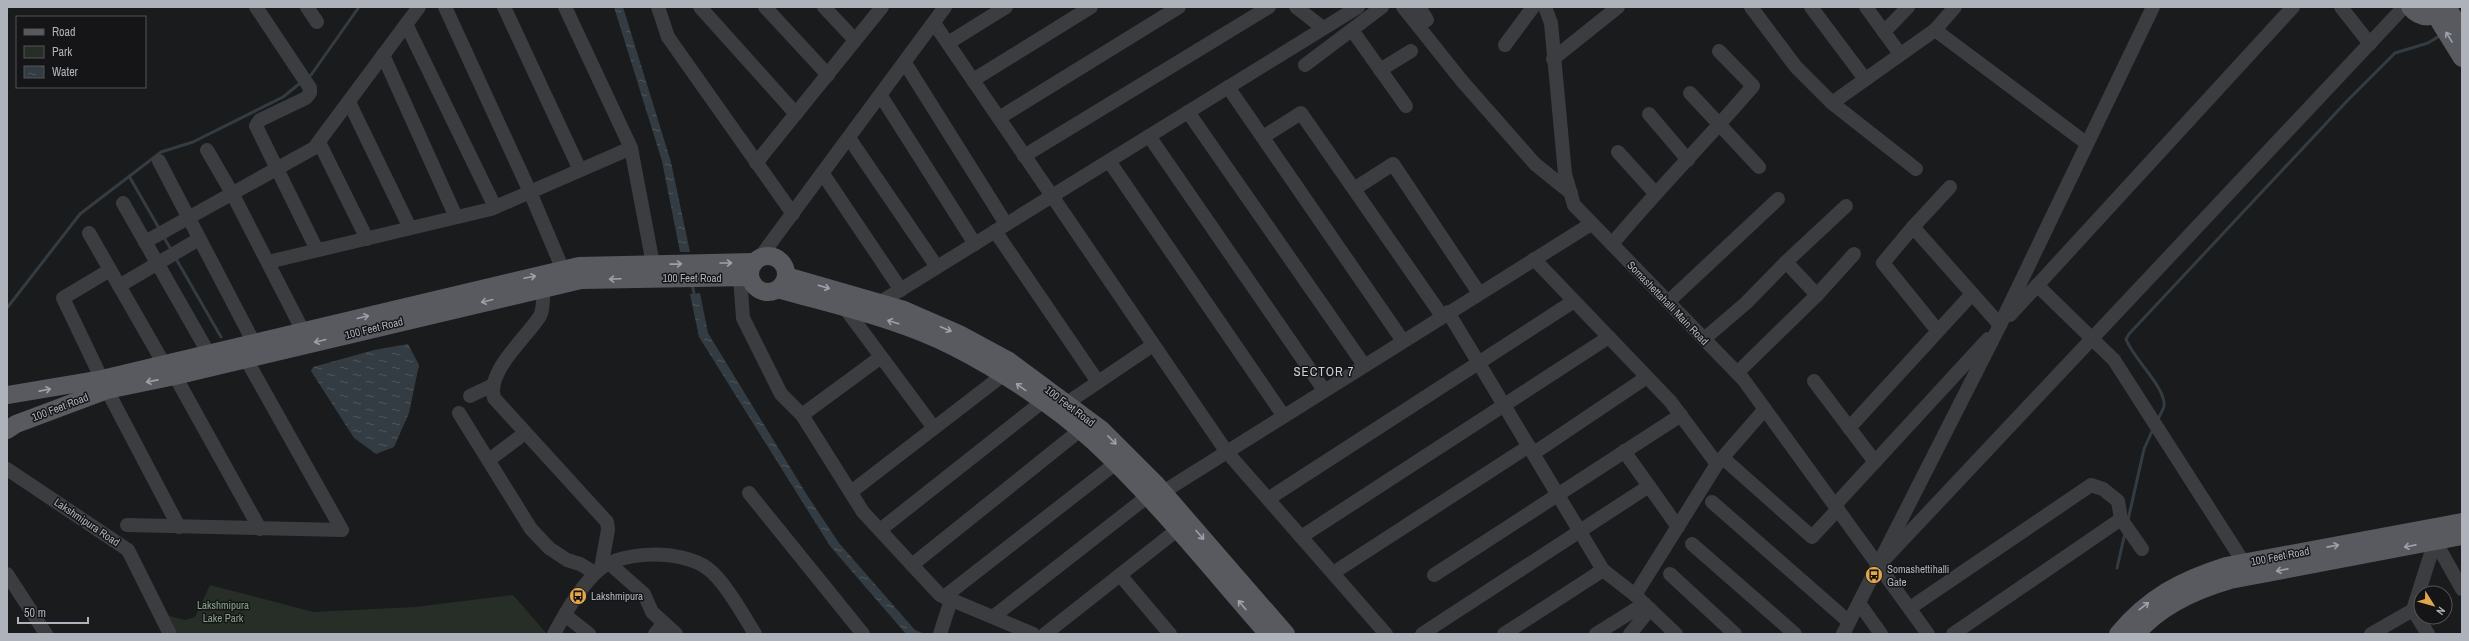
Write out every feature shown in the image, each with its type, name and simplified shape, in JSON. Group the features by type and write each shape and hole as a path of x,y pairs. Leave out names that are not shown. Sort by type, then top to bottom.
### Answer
{"main road":[{"path":"2410,7 2421,16 2443,10"},
{"path":"2443,10 2462,31"},
{"path":"2443,10 2462,58"},
{"name":"100 Feet Road","path":"169,370 209,354 579,266 653,271 701,271 751,268 772,256 780,260 786,269 782,282 769,292 759,290 751,268"},
{"name":"100 Feet Road","path":"7,395 105,384 169,370 246,359 543,288 581,280 653,271"},
{"name":"100 Feet Road","path":"782,282 879,303 904,310 959,334 1009,361 1102,430 1156,494 1286,634"},
{"name":"100 Feet Road","path":"782,282 845,308 899,324 953,347 1003,375 1042,402 1080,430 1116,463 1156,494 1177,530 1268,634"},
{"name":"100 Feet Road","path":"7,430 16,424 105,384"},
{"name":"100 Feet Road","path":"2118,634 2136,612 2175,586 2209,572 2244,563 2462,522"},
{"name":"100 Feet Road","path":"2136,634 2146,622 2168,606 2197,591 2224,581 2462,536"}],"street":[{"path":"256,7 310,90 306,98 260,120 257,124 277,169 317,250"},
{"path":"307,7 317,22"},
{"path":"145,242 314,148 419,7"},
{"path":"445,7 530,192 563,270"},
{"path":"504,7 580,170"},
{"path":"565,7 631,148 653,271"},
{"path":"658,7 668,37 792,214"},
{"path":"700,7 796,114"},
{"path":"765,7 828,75"},
{"path":"824,7 855,40"},
{"path":"948,44 1006,7"},
{"path":"973,80 1091,7"},
{"path":"999,118 1179,7"},
{"path":"1024,156 1269,7"},
{"path":"1296,7 1323,28"},
{"path":"879,303 1358,7"},
{"path":"1305,65 1382,7"},
{"path":"1403,7 1462,81 1534,164 1571,193"},
{"path":"1419,7 1427,20"},
{"path":"1553,59 1618,7"},
{"path":"1751,7 1796,68 1832,103 1916,170"},
{"path":"1811,7 1865,80"},
{"path":"1866,7 1900,54"},
{"path":"1884,32 1908,7"},
{"path":"1832,103 1935,30 1956,7"},
{"path":"1712,502 1846,628 2000,325 2086,143 2153,7"},
{"path":"1534,259 1647,377 1720,461 1812,537 1875,462 2293,7"},
{"path":"2341,7 2370,44"},
{"path":"1879,565 2404,7"},
{"path":"1505,45 1544,8"},
{"name":"Somashettahalli Main Road","path":"1544,8 1551,23 1553,59 1565,174 1574,205 1737,373 1837,507 1928,634"},
{"path":"756,163 828,75 855,40 876,9"},
{"path":"938,13 948,44 1226,451 1386,634"},
{"path":"938,13 881,96 751,268 743,318 781,394 802,415 863,512 912,564 948,598 1033,634"},
{"path":"406,24 495,207"},
{"path":"1352,30 1406,106"},
{"path":"1935,30 2086,143"},
{"path":"1380,70 1411,50"},
{"path":"1612,244 1655,193 1688,160 1753,86 1719,51"},
{"path":"383,56 456,217"},
{"path":"905,62 1001,228 1098,382"},
{"path":"1228,87 1403,340"},
{"path":"1690,93 1719,126 1759,167"},
{"path":"881,96 975,244"},
{"path":"349,102 410,228"},
{"path":"1188,112 1364,365"},
{"path":"1263,137 1301,112 1354,189 1479,362 1604,570 1643,603 1676,634"},
{"path":"1649,114 1688,160"},
{"path":"1150,136 1324,390"},
{"path":"849,138 937,267"},
{"path":"319,142 367,239"},
{"path":"268,262 495,207 631,148"},
{"path":"207,150 232,193 303,331"},
{"path":"1618,152 1655,193"},
{"path":"158,161 254,343"},
{"path":"1108,161 1284,415"},
{"path":"1354,189 1393,164 1480,293"},
{"path":"823,174 900,290"},
{"path":"1933,324 1883,264 1913,227 1950,187"},
{"path":"1668,302 1778,199"},
{"path":"123,203 209,354"},
{"path":"1704,339 1746,303 1786,262 1846,206"},
{"path":"993,618 1156,494 1592,224"},
{"path":"1913,227 2000,325"},
{"path":"89,233 260,528"},
{"path":"119,286 199,239"},
{"path":"1737,373 1817,295 1854,254"},
{"path":"1786,262 1817,295"},
{"path":"110,270 63,298 105,384 179,527"},
{"path":"2037,285 2114,360 2244,563"},
{"path":"470,396 491,386 506,361 541,315 543,288"},
{"path":"1849,428 1972,294"},
{"path":"1268,499 1574,301"},
{"path":"845,308 934,428"},
{"path":"1301,537 1609,338"},
{"path":"1067,403 1153,345"},
{"path":"802,415 881,357"},
{"path":"127,526 342,530 246,359"},
{"path":"851,492 1003,375"},
{"path":"1332,573 1647,377"},
{"path":"1814,381 1875,462"},
{"path":"491,386 494,398 607,522 608,530 602,568 565,615 554,634"},
{"path":"880,530 1042,402"},
{"path":"1630,634 1678,527 1720,461 1765,409"},
{"path":"459,413 531,529 550,548 567,560 602,568 644,594 651,610 676,634"},
{"path":"1434,575 1681,415"},
{"path":"912,564 1080,430"},
{"path":"489,460 525,433"},
{"path":"1624,451 1678,527"},
{"path":"940,634 948,598 1116,463"},
{"name":"Lakshmipura Road","path":"7,469 128,550 170,634"},
{"path":"1910,608 2091,485 2103,489 2118,501 2121,519 2142,549"},
{"path":"1422,634 1649,486"},
{"path":"749,493 863,634"},
{"path":"1953,634 2121,519"},
{"path":"1045,634 1177,530"},
{"path":"2435,541 2462,589"},
{"path":"2421,585 2435,541"},
{"path":"1692,544 1795,634"},
{"path":"602,568 630,557 650,554 680,556 698,563 708,568 716,577 756,634"},
{"path":"1504,634 1604,570"},
{"path":"7,574 46,634"},
{"path":"1670,574 1735,634"},
{"path":"1120,575 1170,634"},
{"path":"1596,634 1643,603"},
{"path":"1859,603 1881,634"},
{"path":"2371,634 2413,610"},
{"path":"565,615 589,634"},
{"path":"655,634 664,623"},
{"path":"2422,625 2428,634"}],"green space":[{"name":"Lakshmipura Lake Park","path":"210,585 314,612 415,607 513,595 547,634 178,634 169,616 185,620 195,617"}],"water":[{"path":"614,7 623,7 671,162 690,252 680,252 662,161"},
{"path":"700,293 708,333 807,495 839,543 915,630 925,634 906,634 830,546 699,337 690,294"},
{"path":"408,344 419,365 409,413 394,447 376,454 354,438 311,371 313,367 374,350"}],"waterway":[{"path":"311,75 359,7"},
{"path":"2157,421 2164,406 2163,398 2155,382 2130,347 2126,339 2129,334 2347,101 2395,53 2428,43 2441,35"},
{"path":"7,308 80,214 161,152 193,142 283,97 299,84"},
{"path":"129,176 160,230"},
{"path":"163,236 172,251"},
{"path":"175,257 221,337"},
{"path":"692,284 695,298"},
{"path":"2128,520 2144,449 2153,429"},
{"path":"2117,568 2125,533"}],"place":[{"name":"Somashettihalli Gate","path":"1874,575"},
{"name":"Lakshmipura","path":"578,596"}],"district":[{"name":"SECTOR 7","path":"1324,371"}]}
